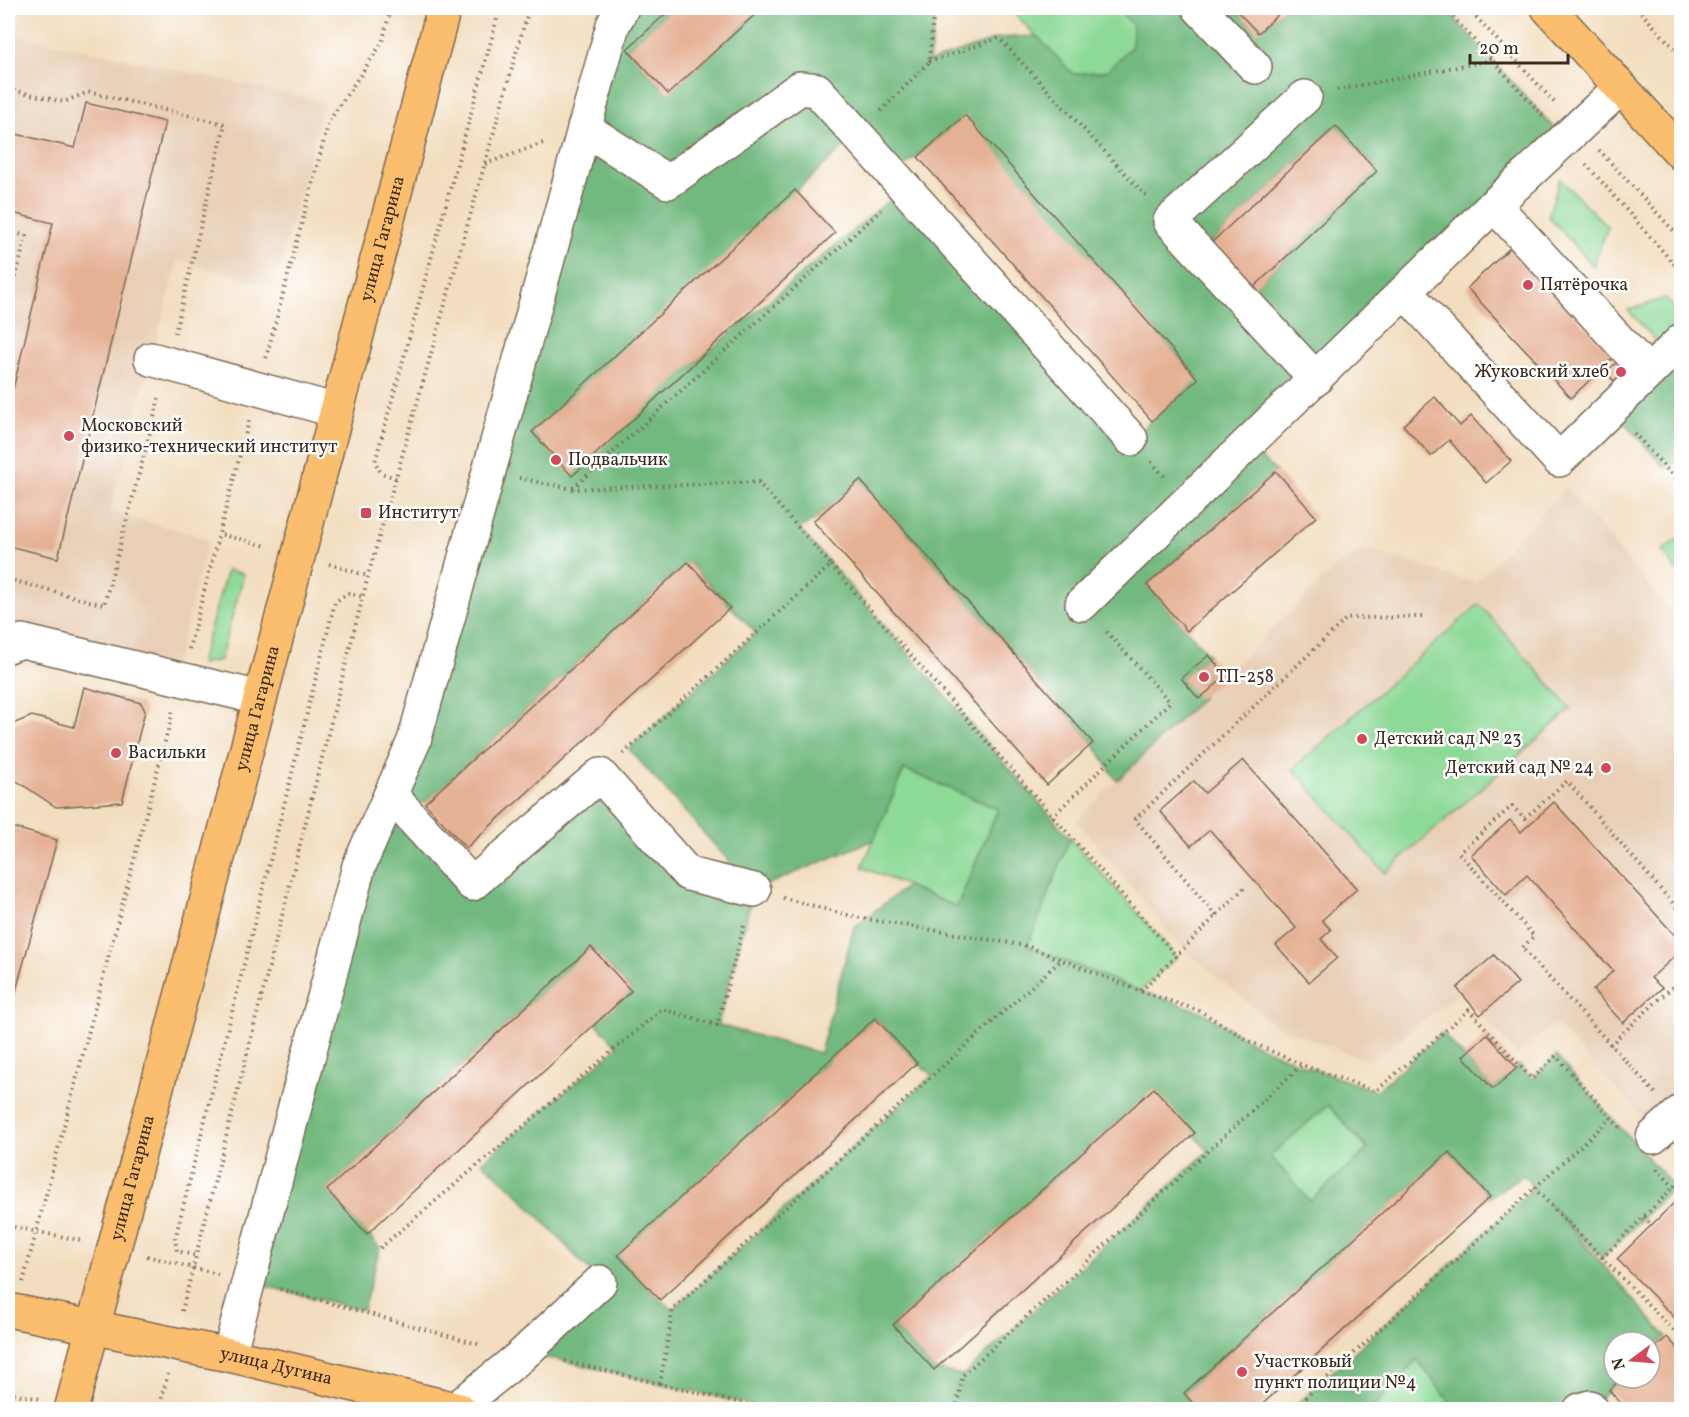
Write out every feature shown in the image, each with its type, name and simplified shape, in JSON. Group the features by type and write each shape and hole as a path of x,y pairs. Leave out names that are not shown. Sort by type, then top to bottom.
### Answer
{"main road":[{"name":"улица Гагарина","path":"71,1410 444,8"},
{"path":"1548,8 1682,154"},
{"name":"улица Дугина","path":"11,1311 229,1355 458,1409"}],"lane":[{"path":"229,1355 359,866 414,741 613,25 622,8"},
{"path":"1199,8 1255,67"},
{"path":"584,128 668,182 800,88 817,90 1131,439"},
{"path":"1082,604 1406,293 1494,205 1620,88"},
{"path":"1305,97 1170,221 1316,379"},
{"path":"1494,205 1648,372"},
{"path":"1406,293 1559,460 1682,340"},
{"path":"160,361 337,411"},
{"path":"8,646 22,640 260,698"},
{"path":"391,795 472,884 600,775 687,874 754,890"},
{"path":"458,1409 522,1356 600,1282"},
{"path":"1580,1410 1590,1407 1593,1410"}],"path":[{"path":"11,1311 36,1231 329,121 382,44 391,8"},
{"path":"396,478 381,473 375,462 500,8"},
{"path":"158,1410 176,1345 194,1255 368,576 529,8"},
{"path":"929,62 934,8"},
{"path":"1637,8 1682,57"},
{"path":"857,135 929,62 999,38 1170,221"},
{"path":"1305,97 1492,60"},
{"path":"8,89 64,102 88,92 225,124 160,361 104,605 8,579"},
{"path":"485,164 584,128"},
{"path":"572,489 905,188"},
{"path":"8,231 26,236 8,308"},
{"path":"1612,408 1682,486"},
{"path":"1131,439 1188,502"},
{"path":"489,471 572,489 758,482 1177,957"},
{"path":"219,534 368,576"},
{"path":"600,775 831,565"},
{"path":"194,1255 177,1251 174,1239 335,602 348,593 363,597"},
{"path":"1052,817 1170,702 1082,604"},
{"path":"1216,916 1135,819 1347,618 1422,617"},
{"path":"380,1248 662,1009 717,1025 754,890 856,917 1027,946 1140,991 1200,1011 1251,1042 1302,1065 1376,1091 1468,1010 1532,1079 1556,1056 1640,1150 1670,1121 1611,1044 1522,948 1534,936 1459,853 1512,806 1525,818 1567,781 1682,914"},
{"path":"1140,991 1177,957 1245,887"},
{"path":"660,1384 673,1310 1061,960"},
{"path":"1611,1044 1682,978"},
{"path":"956,1410 963,1375 1302,1065"},
{"path":"1292,1410 1611,1118"},
{"path":"1602,1258 1682,1179"},
{"path":"1534,1188 1682,1339"},
{"path":"1644,1217 1651,1225"},
{"path":"8,1226 113,1248 249,1281 363,1310 522,1356 556,1359 769,1410"}],"shaded area":[{"name":"Московский физико-технический институт","path":"8,33 324,102 275,287 178,260 110,512 208,539 168,693 15,657 8,682"},
{"name":"Детский сад № 23","path":"1566,487 1681,624 1681,1083 1643,1118 1554,1023 1518,1055 1460,993 1370,1061 1277,1027 1181,947 1076,821 1338,565 1357,553 1375,551 1475,583"}],"green space":[{"path":"622,8 672,8 627,49 668,94 762,8 937,8 929,62 999,38 1037,36 1073,74 1107,71 1132,46 1133,25 1117,8 1234,8 1258,33 1285,8 1445,8 1565,140 1247,447 1276,471 1147,585 1209,655 1181,678 1203,697 1117,781 1093,743 860,480 813,521 799,528 1070,838 1028,946 1140,991 1200,1011 1251,1042 1302,1065 1376,1091 1442,1033 1493,1089 1519,1065 1532,1079 1556,1056 1674,1187 1602,1258 1548,1203 1661,1330 1602,1330 1602,1390 1609,1390 1590,1407 1580,1409 1452,1409 1449,1401 1417,1360 1372,1409 1292,1409 1534,1188 1523,1175 1490,1197 1449,1152 1184,1393 1198,1409 768,1409 556,1359 521,1356 600,1282 513,1189 482,1162 618,1047 596,1023 631,990 591,947 327,1190 380,1248 363,1310 249,1282","holes":["965,116 1198,379 1131,439 905,187 677,378 572,475 532,433 857,135 894,175","1336,126 1377,171 1252,289 1209,245","688,562 756,633 629,749 753,888 687,874 600,775 473,884 392,795 425,803","904,769 998,809 957,907 907,886 854,927 820,1053 718,1025 754,890 874,840","875,1018 917,1063 933,1075 673,1309 660,1300 619,1255","1154,1088 1208,1151 963,1375 934,1370 893,1325","1328,1105 1368,1149 1310,1201 1270,1156"]},
{"path":"1009,8 1117,8 1134,25 1132,46 1107,71 1073,74"},
{"path":"1560,179 1608,227 1593,266 1548,216"},
{"path":"1665,298 1681,315 1681,340 1668,354 1628,310"},
{"path":"1681,341 1681,461 1665,468 1612,408"},
{"path":"1681,536 1681,577 1662,551"},
{"path":"227,570 244,574 220,660 200,664"},
{"path":"1479,604 1571,709 1385,873 1293,769"},
{"path":"904,769 998,809 957,907 862,867"},
{"path":"1070,838 1177,957 1140,991 1027,946"},
{"path":"1328,1105 1368,1150 1310,1201 1270,1156"},
{"path":"1662,1331 1667,1337 1662,1341"},
{"path":"1417,1359 1449,1401 1446,1409 1372,1410"}],"building":[{"path":"672,8 762,8 668,94 627,49"},
{"path":"1234,8 1285,8 1258,33"},
{"path":"86,103 165,122 58,558 8,546 8,410 53,223 8,212 8,132 75,148"},
{"path":"965,115 1198,379 1152,421 918,157"},
{"path":"1336,126 1377,171 1252,289 1209,245"},
{"path":"795,190 835,233 572,476 532,432"},
{"path":"1511,247 1614,357 1571,398 1467,288"},
{"path":"1618,361 1633,378 1621,389 1606,372"},
{"path":"1435,397 1460,426 1471,416 1511,461 1486,483 1449,440 1431,456 1403,425"},
{"path":"1276,471 1316,517 1187,631 1147,585"},
{"path":"860,480 1093,743 1047,785 813,521"},
{"path":"688,562 730,608 466,848 425,803"},
{"name":"ТП-258","path":"1209,655 1226,676 1199,699 1181,678"},
{"path":"84,687 141,703 145,711 122,802 56,807 8,775 10,725 32,716 74,727"},
{"path":"1243,760 1357,889 1322,920 1331,930 1321,939 1337,958 1309,982 1276,945 1296,928 1210,830 1191,846 1160,811 1194,781 1205,793"},
{"path":"1554,802 1682,943 1682,950 1651,978 1662,988 1623,1023 1593,990 1613,971 1527,875 1506,895 1471,855 1510,820 1521,832"},
{"path":"8,826 57,840 8,1020"},
{"path":"591,947 631,991 367,1234 327,1190"},
{"path":"1494,955 1518,983 1480,1015 1457,988"},
{"path":"875,1018 917,1063 660,1300 618,1255"},
{"path":"1487,1034 1517,1068 1493,1089 1463,1056"},
{"path":"1154,1088 1195,1133 934,1370 893,1325"},
{"path":"1449,1152 1490,1197 1256,1410 1198,1410 1184,1393"},
{"path":"1682,1195 1682,1321 1680,1323 1617,1259"},
{"path":"1667,1337 1682,1353 1682,1410 1627,1410 1609,1390 1662,1390 1662,1341"}],"place":[{"name":"Пятёрочка","path":"1528,285"},
{"name":"Жуковский хлеб","path":"1621,372"},
{"name":"Московский физико-технический институт","path":"69,436"},
{"name":"Подвальчик","path":"556,460"},
{"name":"Институт","path":"366,513"},
{"name":"ТП-258","path":"1204,677"},
{"name":"Детский сад № 23","path":"1362,739"},
{"name":"Васильки","path":"116,753"},
{"name":"Детский сад № 24","path":"1606,768"},
{"name":"Участковый пункт полиции №4","path":"1242,1372"}]}
